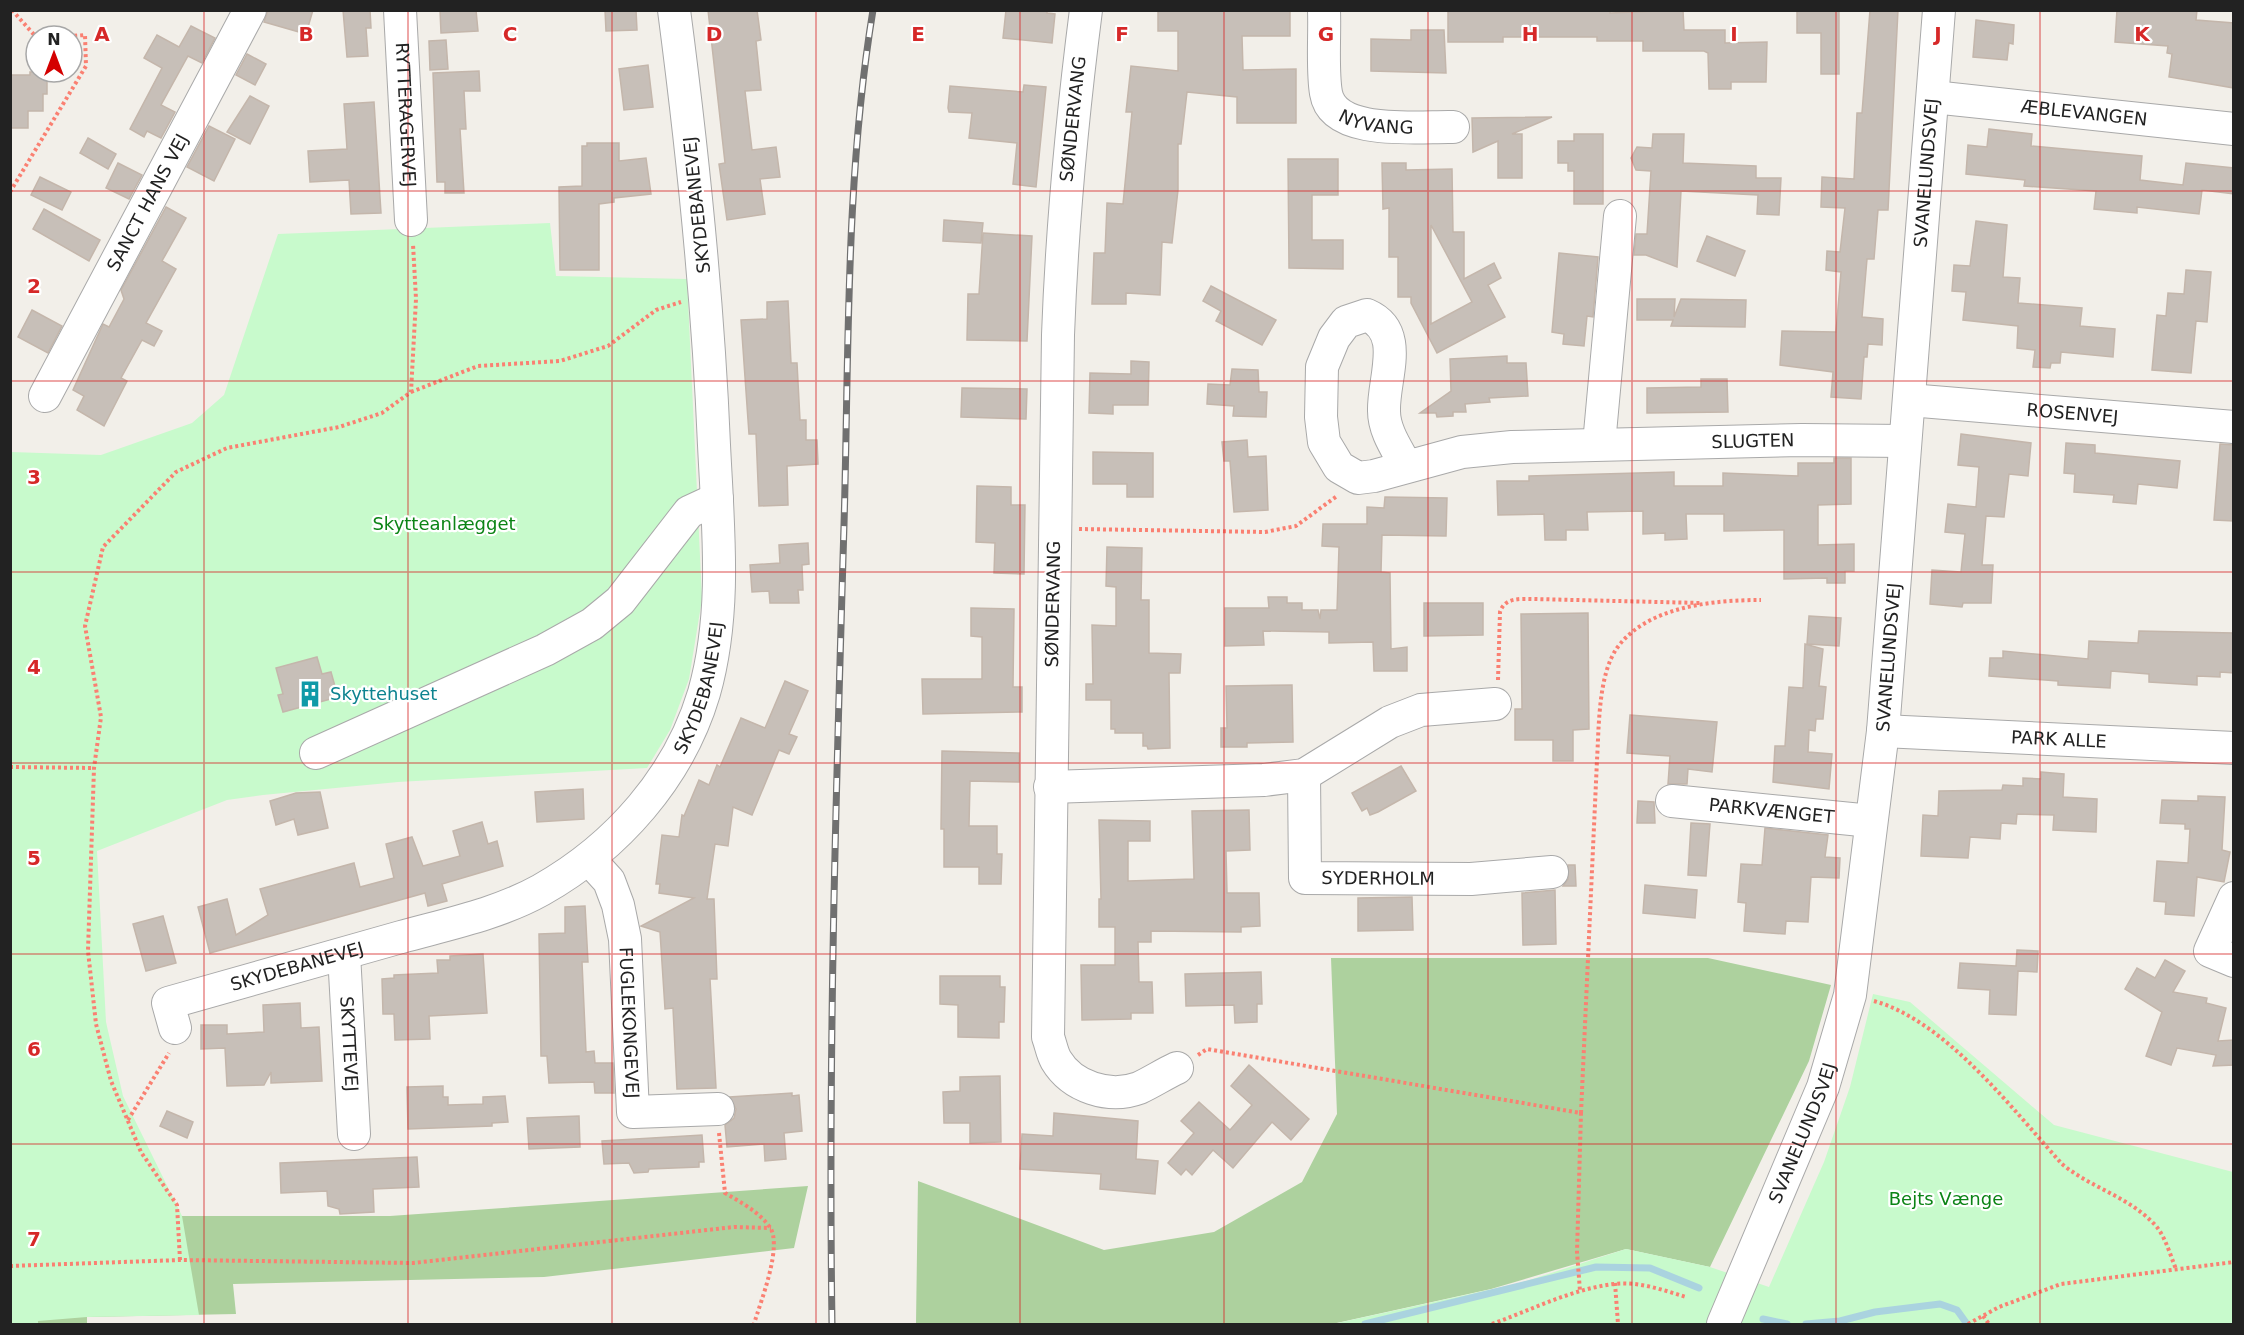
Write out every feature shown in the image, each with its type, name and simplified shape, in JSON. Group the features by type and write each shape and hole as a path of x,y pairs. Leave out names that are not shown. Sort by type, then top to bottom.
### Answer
{"street":[{"name":"SANCT HANS VEJ","path":"45,396 250,10"},
{"name":"RYTTERAGERVEJ","path":"400,10 411,220"},
{"name":"SKYDEBANEVEJ","path":"175,1028 168,1003 484,914 539,891 589,859 626,825 658,786 684,742 703,695 715,646 719,596 717,499 706,295 696,179 674,10"},
{"name":"SØNDERVANG","path":"1086,10 1071,131 1062,232 1050,787 1048,1037 1056,1059 1071,1077 1091,1089 1115,1093 1138,1088 1177,1068"},
{"name":"NYVANG","path":"1324,10 1326,94 1336,114 1360,124 1453,127"},
{"name":"SVANELUNDSVEJ","path":"1723,1324 1823,1087 1850,995 1883,731 1939,10"},
{"name":"ÆBLEVANGEN","path":"1933,97 2234,129"},
{"path":"1599,444 1620,216"},
{"path":"1358,478 1339,466 1324,442 1321,417 1322,367 1334,338 1346,322 1367,315 1380,321 1386,330 1390,345 1384,411 1387,430 1406,466"},
{"name":"ROSENVEJ","path":"1909,400 2234,427"},
{"name":"SLUGTEN","path":"1358,478 1374,477 1406,466 1462,452 1599,444 1905,441"},
{"path":"316,753 545,650 592,624 620,601 689,512 717,499"},
{"path":"1050,787 1264,780 1304,775 1390,722 1421,710 1495,704"},
{"name":"PARK ALLE","path":"1883,731 2234,748"},
{"name":"SYDERHOLM","path":"1304,775 1305,878 1471,879 1552,872"},
{"name":"PARKVÆNGET","path":"1672,801 1871,821"},
{"name":"FUGLEKONGEVEJ","path":"589,859 609,881 618,906 625,939 633,1112 718,1109"},
{"path":"2234,898 2210,951 2234,962"},
{"name":"SKYTTEVEJ","path":"344,954 354,1134"}],"path":[{"path":"12,10 24,24"},
{"path":"84,35 86,66 84,69"},
{"path":"10,192 75,84"},
{"path":"411,220 416,299 411,392"},
{"path":"180,1260 177,1205 141,1152 111,1081 96,1024 88,951 94,768 101,717 85,626 103,547 176,472 227,448 339,426 382,413 411,392 478,366 560,362 608,346 656,310 706,295"},
{"path":"1055,528 1265,532 1296,526 1319,511 1358,478"},
{"path":"1495,704 1500,670 1500,612 1504,603 1509,600 1534,598 1705,603 1761,600"},
{"path":"1580,1292 1577,1252 1581,1113 1597,760 1600,714 1607,672 1617,649 1632,633 1659,618 1705,603"},
{"path":"10,767 94,768"},
{"path":"1850,995 1898,1008 1936,1036 1994,1086 2062,1164 2075,1175 2131,1204 2156,1226 2176,1269"},
{"path":"128,1121 168,1057 175,1028"},
{"path":"1177,1068 1207,1049 1581,1113"},
{"path":"718,1109 725,1192 755,1211 771,1228 776,1246 754,1324"},
{"path":"10,1266 180,1260 413,1263 734,1227 771,1228"},
{"path":"1968,1324 2061,1284 2234,1262"},
{"path":"1615,1283 1618,1324"},
{"path":"1492,1324 1580,1292 1615,1283 1646,1285 1686,1297"},
{"path":"1983,1316 1989,1324"}],"green space":[{"name":"Skytteanlægget","path":"550,223 556,276 687,279 702,599 689,679 670,730 647,768 398,782 227,800 97,851 106,1022 123,1096 182,1216 199,1315 87,1317 38,1321 38,1324 11,1324 11,452 101,455 192,423 224,395 278,234"},
{"path":"1331,958 1708,958 1831,985 1809,1061 1710,1267 1626,1249 1491,1289 1332,1324 916,1324 918,1181 1104,1250 1214,1232 1302,1182 1337,1114"},
{"name":"Bejts Vænge","path":"1873,994 1910,1002 2054,1125 2233,1172 2233,1324 1333,1324 1520,1283 1626,1249 1710,1267 1769,1287 1824,1162 1850,1087"},
{"path":"808,1186 794,1248 544,1277 233,1284 236,1314 87,1317 87,1324 11,1324 10,1216 390,1216"}],"building":[{"path":"268,10 313,10 306,34 264,22"},
{"path":"343,10 370,10 371,28 366,28 368,56 347,57"},
{"path":"440,10 476,10 478,31 441,33"},
{"path":"605,10 636,10 637,30 606,31"},
{"path":"708,10 757,10 761,40 756,41 761,90 745,91 752,150 776,147 780,177 760,179 765,214 727,220 719,164 725,163"},
{"path":"1006,10 1047,10 1047,13 1055,14 1052,43 1003,38"},
{"path":"1158,10 1290,10 1290,36 1242,36 1243,70 1296,69 1296,123 1237,123 1237,97 1187,92 1181,144 1178,144 1178,190 1172,243 1162,242 1160,295 1126,293 1126,304 1092,304 1094,253 1105,253 1107,203 1123,204 1132,112 1126,112 1131,66 1178,71 1178,31 1158,31"},
{"path":"1448,10 1610,10 1610,13 1683,10 1684,30 1725,30 1725,43 1767,42 1766,82 1731,82 1731,89 1709,89 1708,53 1704,51 1643,51 1643,41 1597,41 1597,37 1503,37 1503,42 1448,42"},
{"path":"1797,10 1839,10 1839,74 1821,74 1821,33 1797,33"},
{"path":"1870,10 1898,10 1888,210 1878,210 1874,259 1867,259 1862,317 1883,319 1882,345 1868,344 1867,357 1864,357 1861,399 1831,397 1833,372 1780,365 1782,331 1836,332 1841,272 1826,270 1827,251 1840,252 1845,208 1821,207 1822,177 1854,179 1857,113 1862,113"},
{"path":"2117,10 2197,10 2196,20 2234,23 2234,88 2169,77 2172,54 2167,53 2168,46 2115,42"},
{"path":"1976,20 2014,25 2013,44 2009,43 2007,60 1973,57"},
{"path":"191,26 215,38 202,63 188,56 161,105 175,112 161,138 147,131 144,137 130,129 162,68 144,58 157,35 179,47"},
{"path":"1411,30 1444,30 1446,73 1371,71 1371,39 1411,40"},
{"path":"446,40 448,69 430,70 429,41"},
{"path":"247,54 266,64 255,85 236,75"},
{"path":"648,65 653,107 624,110 619,69"},
{"path":"479,71 480,91 464,91 466,129 460,129 464,193 445,193 445,182 437,182 433,73"},
{"path":"10,75 24,75 24,84 47,84 47,94 43,94 43,111 28,111 28,128 10,128"},
{"path":"1024,85 1046,87 1036,187 1013,184 1017,143 969,138 972,113 949,112 948,108 950,86 1023,92"},
{"path":"250,96 269,106 250,144 227,132"},
{"path":"374,102 381,213 351,214 349,180 310,182 308,151 347,149 344,104"},
{"path":"1552,117 1512,134 1522,134 1522,178 1498,178 1498,141 1473,152 1472,118"},
{"path":"209,126 235,139 214,181 187,167"},
{"path":"1989,129 2032,134 2031,146 2142,156 2140,180 2183,185 2186,163 2234,168 2234,194 2202,190 2199,214 2137,207 2137,213 2094,209 2096,191 2024,186 2025,180 1966,174 1968,145 1987,147"},
{"path":"1574,134 1603,134 1603,204 1574,204 1574,171 1568,171 1568,163 1558,163 1558,141 1574,141"},
{"path":"1653,134 1684,134 1683,163 1756,166 1756,178 1781,178 1779,215 1757,214 1758,195 1681,191 1677,267 1646,255 1634,255 1636,234 1647,234 1651,171 1636,170 1631,158 1637,147 1652,148"},
{"path":"88,138 116,154 108,169 80,153"},
{"path":"587,143 619,143 619,161 646,158 651,194 614,198 614,202 599,204 599,270 560,270 559,187 582,186 582,146 587,146"},
{"path":"1288,159 1338,159 1338,195 1312,195 1312,240 1343,240 1343,269 1289,268"},
{"path":"118,163 142,175 129,199 106,188"},
{"path":"1382,163 1406,163 1406,170 1452,169 1453,232 1464,232 1464,279 1494,263 1501,278 1488,285 1505,317 1437,353 1411,303 1411,297 1398,297 1398,257 1389,257 1389,208 1383,209","holes":["1431,225 1472,302 1431,324"]},
{"path":"40,177 71,192 62,210 31,195"},
{"path":"166,207 186,218 162,261 176,269 146,323 162,331 154,346 142,340 121,378 127,381 104,426 77,410 84,396 73,390 103,324 109,327 124,299 121,290"},
{"path":"44,209 100,240 89,261 33,229"},
{"path":"944,220 983,223 981,243 943,241"},
{"path":"1976,221 2007,225 2003,277 2020,278 2018,303 2082,308 2080,326 2115,329 2113,357 2061,352 2060,363 2051,363 2050,368 2033,367 2035,350 2017,348 2018,326 1963,320 1966,292 1952,291 1954,265 1970,266"},
{"path":"983,233 1032,236 1027,341 967,340 968,294 979,294"},
{"path":"1707,236 1745,251 1735,276 1697,261"},
{"path":"1559,253 1598,257 1593,317 1587,316 1584,346 1563,344 1564,334 1552,332"},
{"path":"2186,270 2211,272 2207,322 2196,321 2191,373 2152,370 2157,315 2166,316 2168,293 2184,294"},
{"path":"1211,286 1276,320 1262,345 1216,321 1221,311 1203,301"},
{"path":"1637,299 1675,299 1674,317 1681,299 1746,300 1745,327 1671,326 1673,320 1637,320"},
{"path":"788,301 791,363 797,363 800,420 806,420 806,440 817,440 818,464 787,466 788,505 759,506 756,434 749,434 741,320 767,319 767,302"},
{"path":"32,310 62,326 48,353 18,337"},
{"path":"1507,356 1507,363 1526,363 1528,396 1489,398 1490,402 1465,404 1466,412 1453,412 1453,416 1437,417 1436,413 1420,413 1451,391 1450,359"},
{"path":"1131,361 1149,362 1148,405 1113,405 1113,414 1089,413 1090,373 1131,374"},
{"path":"1232,369 1258,370 1259,392 1267,392 1266,417 1233,416 1234,406 1207,404 1208,384 1230,385"},
{"path":"1701,379 1727,379 1728,412 1647,413 1647,388 1701,387"},
{"path":"962,388 1027,389 1026,419 961,417"},
{"path":"1961,434 2031,443 2028,476 2009,474 2004,517 1986,516 1982,565 1993,565 1991,603 1963,603 1962,607 1930,604 1932,570 1961,572 1965,534 1945,532 1948,504 1976,507 1979,467 1958,465"},
{"path":"1247,440 1248,457 1266,456 1268,510 1234,512 1230,461 1224,461 1222,442"},
{"path":"2066,443 2095,445 2095,453 2180,461 2177,488 2138,484 2136,504 2113,502 2114,495 2074,492 2075,474 2064,473"},
{"path":"2220,444 2234,445 2234,521 2214,520"},
{"path":"1093,452 1153,453 1153,497 1127,497 1127,484 1093,484"},
{"path":"1834,458 1851,458 1851,504 1818,505 1818,545 1854,544 1854,571 1845,571 1845,583 1827,583 1827,578 1784,579 1784,530 1724,531 1724,514 1686,514 1687,539 1665,540 1665,533 1643,534 1643,511 1587,512 1588,530 1566,530 1566,540 1545,540 1544,514 1498,515 1497,481 1529,481 1529,476 1674,472 1674,486 1723,486 1723,473 1798,476 1798,463 1834,463"},
{"path":"977,486 1011,487 1011,505 1025,505 1024,574 994,573 995,543 976,542"},
{"path":"1385,497 1447,498 1446,536 1382,535 1381,572 1390,573 1391,649 1407,647 1407,671 1374,671 1373,642 1329,643 1329,632 1263,631 1264,645 1225,646 1225,608 1269,608 1268,597 1287,597 1287,603 1302,603 1302,610 1318,610 1320,619 1321,610 1337,610 1339,547 1322,546 1323,524 1367,524 1367,507 1384,508"},
{"path":"808,543 809,564 802,565 803,590 798,590 799,603 770,603 769,591 752,592 750,565 780,563 779,545"},
{"path":"1107,547 1142,548 1141,600 1149,600 1149,653 1181,654 1180,673 1169,673 1170,748 1148,749 1147,746 1143,746 1143,733 1115,733 1115,729 1111,729 1111,700 1086,700 1086,684 1093,684 1092,625 1116,626 1116,587 1106,586"},
{"path":"1424,603 1483,603 1483,635 1424,636"},
{"path":"971,608 1014,609 1013,687 1022,687 1022,712 923,714 922,679 982,679 982,637 971,636"},
{"path":"1588,613 1589,729 1573,730 1573,761 1553,761 1553,740 1515,740 1515,709 1522,709 1521,614"},
{"path":"1809,616 1841,618 1839,646 1807,644"},
{"path":"2139,631 2234,633 2234,673 2220,672 2220,677 2197,676 2197,685 2149,682 2149,674 2111,671 2110,688 2058,685 2058,681 1989,676 1990,658 2003,658 2003,651 2088,659 2089,641 2138,643"},
{"path":"1805,644 1823,649 1819,686 1826,687 1823,719 1816,719 1815,731 1809,730 1808,752 1832,754 1829,789 1773,782 1775,746 1785,746 1789,687 1803,688"},
{"name":"Skyttehuset","path":"317,657 322,674 331,672 338,697 283,712 278,695 283,694 276,668"},
{"path":"785,681 808,691 789,734 797,737 789,754 779,750 752,815 733,807 728,846 715,844 707,899 714,899 717,979 710,979 716,1088 677,1089 673,1008 665,1009 660,932 641,926 694,898 659,893 660,884 656,884 662,835 679,837 682,815 684,816 699,780 709,785 717,765 720,767 741,718 765,728"},
{"path":"1292,685 1293,742 1247,743 1247,747 1221,747 1221,728 1227,728 1226,686"},
{"path":"1630,715 1717,722 1712,772 1688,769 1687,784 1668,784 1670,756 1627,753"},
{"path":"942,751 1019,753 1019,782 970,781 969,826 997,826 997,854 1002,854 1001,884 979,884 979,867 944,867 944,829 941,829"},
{"path":"1401,766 1416,791 1370,815 1367,808 1362,811 1352,793"},
{"path":"2041,772 2064,774 2063,797 2097,799 2096,832 2053,830 2054,815 2017,814 2016,824 2001,823 2000,839 1970,837 1968,858 1921,856 1923,815 1938,816 1939,791 2002,790 2003,785 2023,786 2023,778 2041,779"},
{"path":"583,789 584,819 537,822 535,792"},
{"path":"320,792 328,828 298,835 294,819 276,825 270,801 296,793"},
{"path":"2198,796 2225,797 2222,850 2230,852 2224,882 2197,877 2194,916 2165,914 2166,902 2154,901 2157,861 2188,863 2190,829 2185,829 2185,824 2160,823 2162,800 2198,801"},
{"path":"1638,801 1654,802 1655,823 1637,823"},
{"path":"1249,810 1250,850 1226,851 1227,893 1259,893 1260,926 1241,927 1241,932 1151,931 1151,942 1138,942 1139,982 1152,982 1153,1013 1131,1013 1131,1019 1082,1020 1081,965 1115,965 1115,927 1099,927 1099,899 1101,899 1099,820 1150,821 1150,841 1128,841 1128,881 1194,879 1192,811"},
{"path":"482,822 488,844 497,841 503,866 442,884 447,901 428,906 425,893 210,953 198,907 227,899 236,935 268,915 260,889 354,863 360,887 394,878 386,844 412,837 423,866 460,856 453,831"},
{"path":"1691,823 1710,824 1706,876 1688,875"},
{"path":"1765,828 1828,835 1825,857 1840,858 1839,878 1811,877 1808,922 1786,921 1785,934 1744,931 1746,903 1738,902 1741,864 1762,865"},
{"path":"1568,865 1575,865 1576,886 1563,886 1568,879"},
{"path":"1645,885 1697,890 1695,918 1643,913"},
{"path":"1555,890 1556,944 1523,945 1522,893"},
{"path":"1412,897 1413,930 1358,931 1358,898"},
{"path":"585,906 588,962 582,962 586,1052 594,1051 595,1063 613,1063 614,1093 595,1093 594,1082 549,1083 547,1056 541,1056 539,934 565,933 565,907"},
{"path":"163,916 176,963 146,971 133,924"},
{"path":"2017,950 2038,951 2037,972 2018,971 2016,1015 1989,1014 1990,990 1958,988 1960,963 2016,966"},
{"path":"483,954 487,1013 429,1016 430,1039 395,1040 394,1014 383,1014 382,979 394,978 394,975 438,973 437,960 450,960 450,956"},
{"path":"2165,960 2185,971 2173,992 2207,998 2206,1003 2226,1008 2218,1041 2234,1040 2234,1065 2213,1066 2216,1055 2177,1048 2171,1065 2146,1056 2162,1012 2125,989 2137,968 2155,978"},
{"path":"1261,972 1262,1004 1257,1004 1257,1022 1235,1023 1234,1005 1186,1006 1185,974"},
{"path":"940,976 1000,976 1000,987 1005,987 1004,1022 999,1022 999,1038 958,1037 958,1005 940,1004"},
{"path":"300,1003 301,1028 319,1027 322,1081 271,1083 271,1072 264,1085 227,1086 225,1048 201,1049 201,1025 227,1025 227,1034 264,1032 263,1005"},
{"path":"1249,1065 1309,1119 1291,1140 1272,1122 1233,1168 1213,1150 1192,1175 1186,1169 1181,1175 1168,1163 1194,1133 1181,1121 1199,1102 1230,1130 1252,1105 1231,1086"},
{"path":"1000,1076 1001,1142 970,1143 970,1123 944,1123 943,1092 960,1091 960,1077"},
{"path":"443,1086 443,1097 448,1097 448,1105 483,1104 483,1097 505,1096 508,1122 492,1123 492,1126 408,1129 407,1087"},
{"path":"792,1093 792,1096 799,1095 802,1131 784,1133 786,1159 765,1161 764,1144 727,1147 725,1125 734,1118 736,1109 730,1097"},
{"path":"167,1111 193,1122 187,1138 160,1126"},
{"path":"1054,1113 1138,1121 1136,1159 1158,1161 1155,1194 1100,1189 1101,1174 1020,1169 1022,1134 1053,1136"},
{"path":"579,1116 580,1147 529,1149 527,1118"},
{"path":"702,1135 704,1162 699,1162 699,1167 649,1169 648,1172 634,1173 629,1163 604,1164 602,1141"},
{"path":"417,1157 419,1187 373,1189 374,1212 340,1214 339,1209 328,1206 327,1191 281,1193 280,1163"}],"waterway":[{"path":"1365,1324 1596,1267 1650,1268 1699,1288"},
{"path":"1806,1324 1840,1321 1875,1312 1940,1304 1957,1310 1967,1324"},
{"path":"1763,1319 1787,1324"}],"railway":[{"path":"832,1324 831,1124 834,924 850,267 857,138 873,10"}],"place":[{"name":"Skyttehuset","path":"310,694"}]}
